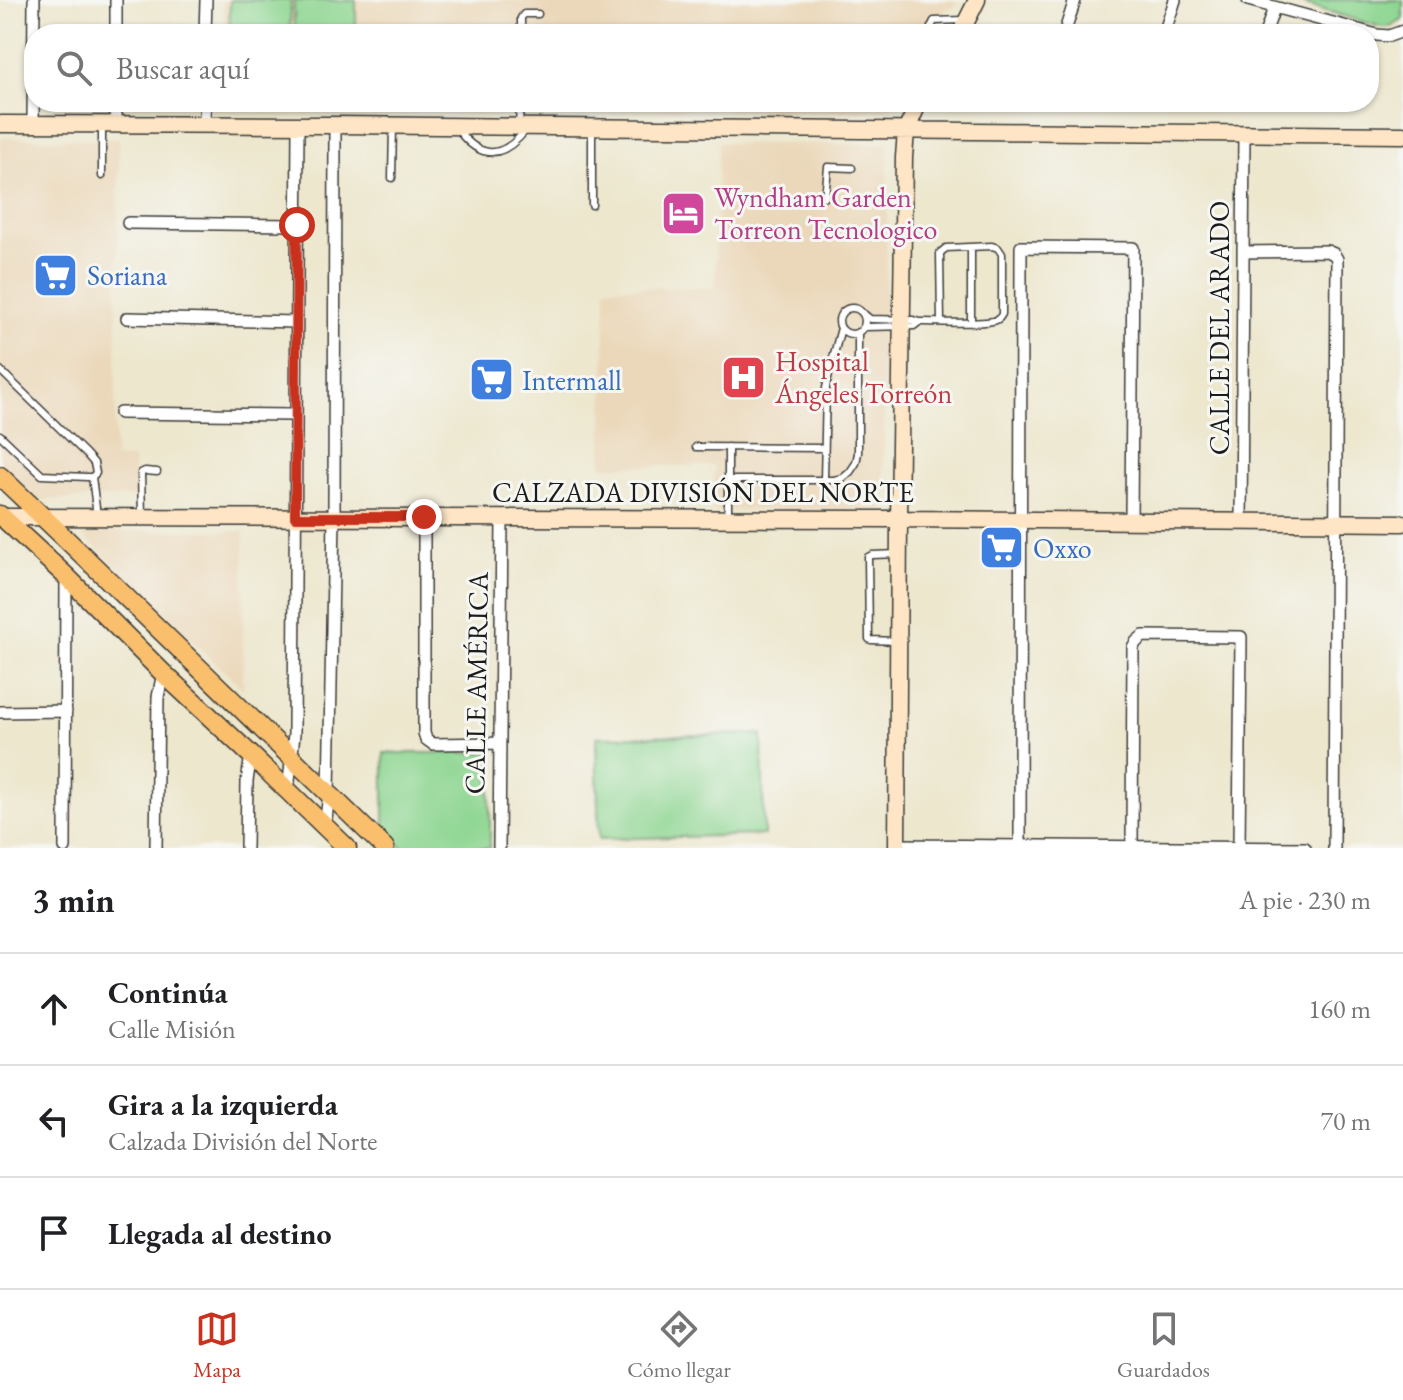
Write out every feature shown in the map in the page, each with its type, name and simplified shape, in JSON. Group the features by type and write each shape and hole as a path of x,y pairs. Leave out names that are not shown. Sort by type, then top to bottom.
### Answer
{"main road":[{"path":"965,24 977,0"},
{"path":"897,846 899,519 907,323 904,157 906,131 915,112"},
{"path":"0,124 1403,135"},
{"path":"0,476 385,848"},
{"path":"2,516 336,840"},
{"name":"CALZADA DIVISIÓN DEL NORTE","path":"2,516 1403,523"}],"street":[{"path":"34,0 34,24"},
{"path":"116,0 116,24"},
{"path":"205,24 206,0"},
{"path":"1067,24 1075,0"},
{"path":"1167,24 1175,0"},
{"path":"1248,0 1335,24"},
{"path":"1268,24 1274,8"},
{"path":"1379,35 1389,36 1403,31"},
{"path":"33,112 33,124"},
{"path":"109,124 113,112"},
{"path":"205,112 205,124"},
{"path":"288,791 294,734 298,125"},
{"path":"335,125 334,517 329,794 336,840"},
{"name":"CALLE DEL ARADO","path":"1241,522 1244,134"},
{"path":"128,223 297,225"},
{"path":"1020,847 1021,247 1133,248 1131,521"},
{"path":"1243,252 1327,251 1337,259 1334,848"},
{"path":"127,318 296,322"},
{"path":"120,413 295,415"},
{"path":"424,517 424,733 433,744 499,743"},
{"name":"CALLE AMÉRICA","path":"499,848 502,518"},
{"path":"65,848 66,576"},
{"path":"1132,847 1133,647 1143,636 1241,637 1239,848"},
{"path":"156,848 158,697 163,673"},
{"path":"0,712 66,711"},
{"path":"246,848 247,781 251,755"},
{"path":"336,840 355,820"},
{"path":"897,846 1305,848"}],"lane":[{"path":"521,24 524,14 538,14"},
{"path":"456,126 477,148 501,151 508,148 524,127 522,112"},
{"path":"102,176 109,124"},
{"path":"392,178 393,126"},
{"path":"592,128 592,205"},
{"path":"825,197 828,167 852,168"},
{"path":"971,247 971,322"},
{"path":"841,328 852,334 861,329 907,323 971,322 999,319 1002,314 1002,254 998,248 946,248 940,253 941,322"},
{"path":"824,480 826,388 841,328 840,316 844,310 856,308 870,319 907,323"},
{"path":"728,480 824,480 843,478 850,472 858,453 862,312"},
{"path":"0,370 94,463 96,473 92,477 97,516"},
{"path":"0,435 42,475 92,477"},
{"path":"696,447 824,448"},
{"path":"728,447 728,518"},
{"path":"142,517 141,473 157,472"},
{"path":"898,641 869,639 868,557 899,554"}],"shaded area":[{"path":"223,0 956,0 954,7 946,9 939,24 223,24"},
{"name":"Soriana","path":"0,138 119,139 115,458 134,459 134,497 39,500 0,462"},
{"name":"Hospital Ángeles Torreón","path":"718,143 888,144 883,510 714,510 714,466 602,466 606,287 715,288"},
{"path":"78,531 244,531 243,689"}],"green space":[{"path":"230,0 291,0 290,24 229,24"},
{"path":"356,0 356,24 294,24 294,1"},
{"path":"1289,0 1403,0 1403,20 1389,27"},
{"path":"762,734 764,835 599,839 596,737"},
{"path":"384,753 490,753 490,848 403,848 384,830"}],"place":[{"name":"Wyndham Garden Torreon Tecnologico","path":"683,213"},
{"name":"Soriana","path":"56,275"},
{"name":"Hospital Ángeles Torreón","path":"744,377"},
{"name":"Intermall","path":"491,380"},
{"name":"Oxxo","path":"1002,548"}],"route":[{"path":"297,225 295,517 424,517"}]}
